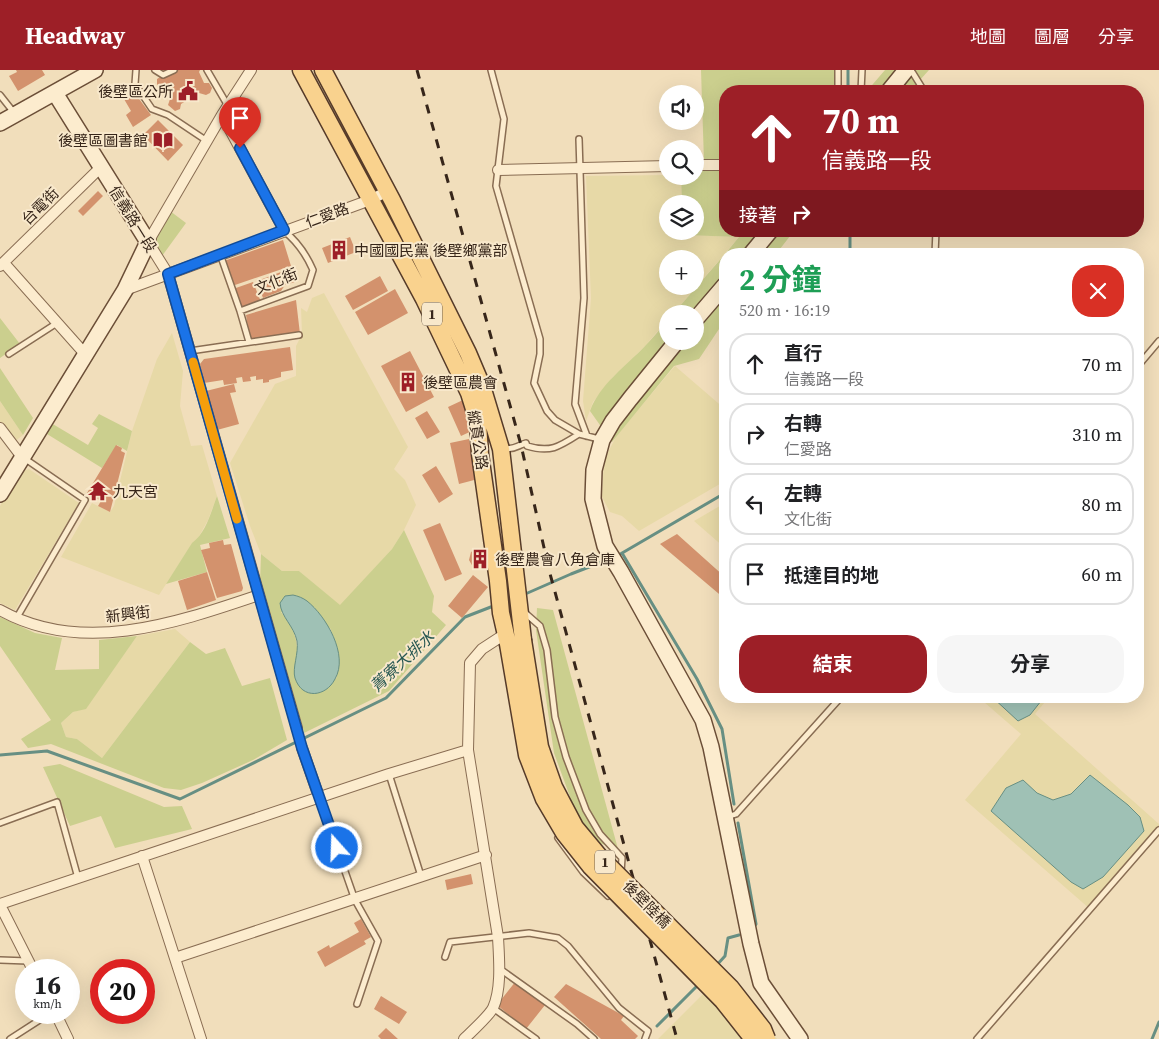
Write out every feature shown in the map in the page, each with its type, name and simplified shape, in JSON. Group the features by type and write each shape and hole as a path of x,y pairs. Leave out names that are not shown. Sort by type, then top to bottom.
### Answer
{"main road":[{"name":"縱貫公路","path":"301,70 370,200 468,352 482,386 501,449 520,608"},
{"name":"縱貫公路","path":"323,70 388,191 469,393 478,422 480,454 501,613 512,640"},
{"name":"1","path":"512,640 520,608"},
{"name":"後壁陸橋","path":"512,640 527,755 544,799 564,833 591,868 722,1001 753,1039"},
{"name":"後壁陸橋","path":"512,640 540,747 554,787 575,827 600,857 732,988 763,1029 767,1039"}],"street":[{"path":"0,123 96,70"},
{"path":"0,494 125,290 148,242 206,141 251,70"},
{"path":"893,85 906,70"},
{"name":"信義路一段","path":"55,93 168,274 297,728"},
{"name":"文化街","path":"225,111 284,230"},
{"path":"704,165 719,165"},
{"path":"498,170 659,166"},
{"name":"台電街","path":"2,265 100,167"},
{"name":"仁愛路","path":"125,290 370,200 388,191"},
{"path":"756,248 765,237"},
{"path":"2,265 85,354"},
{"path":"704,310 719,292"},
{"path":"670,350 630,399 602,440 594,470 593,499 605,546 703,720 711,748 750,944 761,982 800,1039"},
{"path":"0,428 22,457"},
{"name":"新興街","path":"0,610 16,619 46,628 72,632 108,633 144,628 190,618 258,595"},
{"path":"464,1039 493,1008 498,989 500,968 498,937 486,855 468,750 470,663 482,649 512,640"},
{"path":"302,748 319,798"},
{"path":"28,959 0,904 389,774 468,750"},
{"path":"175,958 355,900 486,855"},
{"path":"142,856 201,1039"},
{"path":"60,1024 68,1039"}],"lane":[{"path":"136,70 135,84 152,109 168,115 206,141"},
{"path":"155,70 162,75 174,70"},
{"path":"207,70 225,111"},
{"path":"491,70 504,119 496,186 540,339 540,354 534,383 547,410 555,420 579,434 602,440"},
{"path":"838,70 838,85"},
{"path":"862,70 862,85"},
{"path":"911,70 920,85"},
{"path":"0,95 16,114"},
{"path":"579,139 584,298 575,404 587,436"},
{"name":"文化街","path":"220,254 240,311 308,286 313,270 306,254 284,230"},
{"path":"240,311 249,342"},
{"path":"9,354 57,322"},
{"path":"190,351 299,335"},
{"path":"1144,359 1159,341"},
{"path":"501,449 515,449 521,444 526,443 527,446 537,449 554,449 579,434"},
{"path":"16,619 85,500 22,457"},
{"path":"520,608 540,626 547,650 555,717 566,757 586,810 600,834 622,858 620,907"},
{"path":"512,640 509,646 510,680 523,760 535,794 551,825"},
{"path":"724,818 736,814 836,703"},
{"path":"297,728 302,748"},
{"path":"389,774 421,877"},
{"path":"319,798 355,900 378,941 357,1004"},
{"path":"0,823 57,802 78,878"},
{"path":"977,1039 1159,830"},
{"path":"555,832 583,872 614,902"},
{"path":"445,957 450,942 529,933 558,938 568,946 619,1008 648,1031 645,1039"},
{"path":"0,960 15,963"},
{"path":"500,968 546,1000 594,1039"},
{"path":"493,1008 536,1039"},
{"path":"10,1039 34,1024"}],"shaded area":[{"path":"659,175 659,185 681,185 682,195 659,195 659,240 704,240 704,236 739,237 730,248 719,248 719,260 704,278 704,250 659,250 659,295 689,295 681,305 659,305 659,329 612,378 593,402 586,421 583,401 591,298 586,176"},
{"path":"324,293 408,447 394,469 405,480 416,505 392,549 340,606 299,571 282,571 261,554 230,463 275,384 296,376 296,346 302,334 301,308 307,312 312,298"},
{"path":"172,333 183,371 180,406 191,446 202,445 217,496 208,520 197,540 192,544 159,595 61,557 92,503 110,512 114,506 132,431 157,359"},
{"path":"675,366 719,404 719,484 639,531 622,516 610,512 602,497 604,460 617,435"},
{"path":"0,401 23,435 14,442 0,423"},
{"path":"29,469 79,503 15,610 0,603 0,506 20,472"},
{"path":"719,506 719,543 694,521"},
{"path":"175,629 190,642 102,758 77,739 66,737 61,723 73,712 86,708 137,636"},
{"path":"985,703 1044,703 1035,714 1159,824 1159,831 1090,909 965,800 1021,734"},
{"path":"722,975 777,1039 658,1039"}],"green space":[{"path":"701,70 835,70 836,85 719,85 719,236 704,236 704,195 682,195 681,185 704,185 704,85 701,85"},
{"path":"885,70 929,70 920,80 920,85 872,85"},
{"path":"170,211 186,223 162,256 155,241"},
{"path":"739,237 789,237 781,248 730,248"},
{"path":"719,261 719,329 699,359 674,366 612,442 590,411 600,392 659,330 659,350 704,350 704,305 681,305 689,295 704,295 704,278"},
{"path":"0,318 20,344 0,358"},
{"path":"0,368 33,418 23,435 0,401"},
{"path":"99,414 132,431 127,451 117,445 102,468 47,434 51,423 88,445 98,428 92,424"},
{"path":"217,496 230,538 200,545 207,572 166,584 192,543 201,534"},
{"path":"404,530 434,596 432,612 446,625 389,691 304,733 260,584 261,554 282,571 299,571 340,605 392,549","holes":["281,612 330,628 338,653 336,679 295,670 296,639 291,626"]},
{"path":"537,608 553,610 618,849 589,840 580,824 554,753 536,630"},
{"path":"0,617 35,633 62,638 55,670 99,669 99,640 137,636 86,709 73,712 61,723 66,737 77,739 102,758 190,642 206,654 225,648 242,686 270,678 287,740 253,760 202,783 181,790 164,788 51,744 28,748 21,739 51,720 0,646"},
{"path":"60,764 164,807 182,806 192,829 115,848 101,816 70,826 43,767"}],"water":[{"path":"293,595 307,601 321,616 328,626 337,648 339,669 335,679 326,690 314,694 303,690 295,678 297,641 280,603 285,596"},
{"path":"999,703 1039,703 1030,715 1018,721"},
{"path":"1090,775 1140,817 1144,831 1103,877 1083,889 1071,882 991,811 1006,788 1023,780 1037,793 1053,800 1071,794"}],"building":[{"path":"16,70 42,70 45,75 18,91 9,76 17,72"},
{"name":"後壁區公所","path":"163,70 200,70 199,72 204,83 209,83 212,88 210,93 206,95 199,93 181,104 180,109 175,111 168,105 170,99 164,90 160,89 157,84 157,79 162,76 167,77"},
{"path":"134,92 151,115 133,127 126,115 131,111 124,99"},
{"name":"後壁區圖書館","path":"158,120 183,145 168,161 143,135"},
{"path":"98,191 103,196 83,216 78,211"},
{"name":"中國國民黨 後壁鄉黨部","path":"350,237 356,252 328,263 322,248"},
{"path":"283,240 291,266 232,286 224,261"},
{"path":"281,272 291,272 295,282 285,285 281,291 263,298 257,281"},
{"path":"380,276 388,291 353,310 345,296"},
{"path":"253,282 261,302 240,309 233,289"},
{"path":"395,289 408,313 368,335 355,312"},
{"path":"296,300 300,334 250,341 246,315"},
{"path":"290,347 293,370 281,372 281,377 263,383 263,379 256,380 256,376 250,377 251,381 243,382 242,377 236,378 237,383 224,385 223,380 204,383 200,364 204,359"},
{"name":"後壁區農會","path":"410,351 434,397 406,412 381,366"},
{"path":"234,384 236,392 230,393 239,424 217,430 206,391"},
{"path":"463,400 476,429 461,436 448,407"},
{"path":"427,411 440,432 427,439 415,418"},
{"path":"469,439 478,479 459,484 450,443"},
{"path":"116,445 122,448 121,451 125,453 110,512 98,506 101,501 87,493"},
{"path":"436,466 453,494 439,503 422,475"},
{"path":"440,523 462,574 445,581 423,530"},
{"path":"677,534 719,572 719,594 660,544"},
{"path":"223,540 224,545 231,544 243,588 242,591 217,598 201,550 210,548 209,543"},
{"name":"後壁農會八角倉庫","path":"478,548 486,550 488,565 481,570 473,567 469,560 471,552"},
{"path":"207,572 216,600 187,610 178,581"},
{"path":"473,575 488,587 462,618 448,606"},
{"path":"471,874 473,884 447,890 445,880"},
{"path":"361,919 371,937 364,941 366,944 325,967 317,952 329,945 330,948 359,932 354,923"},
{"path":"516,981 545,1005 526,1029 497,1005"},
{"path":"566,984 624,1016 621,1020 638,1036 635,1039 601,1039 554,997"},
{"path":"381,996 407,1012 399,1024 374,1009"},
{"path":"386,1028 398,1039 381,1039 378,1036"}],"waterway":[{"name":"菁寮大排水","path":"848,70 848,85"},
{"name":"菁寮大排水","path":"850,237 850,248"},
{"name":"菁寮大排水","path":"617,556 719,496"},
{"path":"622,553 697,679 722,729 734,804"},
{"name":"菁寮大排水","path":"523,595 607,560"},
{"name":"菁寮大排水","path":"0,755 47,751 180,799 386,698 465,617 496,605"},
{"path":"738,823 756,924 753,928"},
{"path":"715,967 725,956 728,938 739,935"},
{"path":"657,1026 699,984"},
{"path":"1152,1039 1159,1022"}],"railway":[{"path":"417,70 521,445 549,570 677,1039"}],"slow traffic":[{"path":"193,362 237,519"}],"place":[{"name":"後壁區公所","path":"188,91"},
{"name":"後壁區圖書館","path":"163,140"},
{"name":"中國國民黨 後壁鄉黨部","path":"339,250"},
{"name":"後壁區農會","path":"408,382"},
{"name":"九天宮","path":"98,491"},
{"name":"後壁農會八角倉庫","path":"480,559"}],"route":[{"path":"240,148 284,230 168,274 302,748 337,848"}]}
